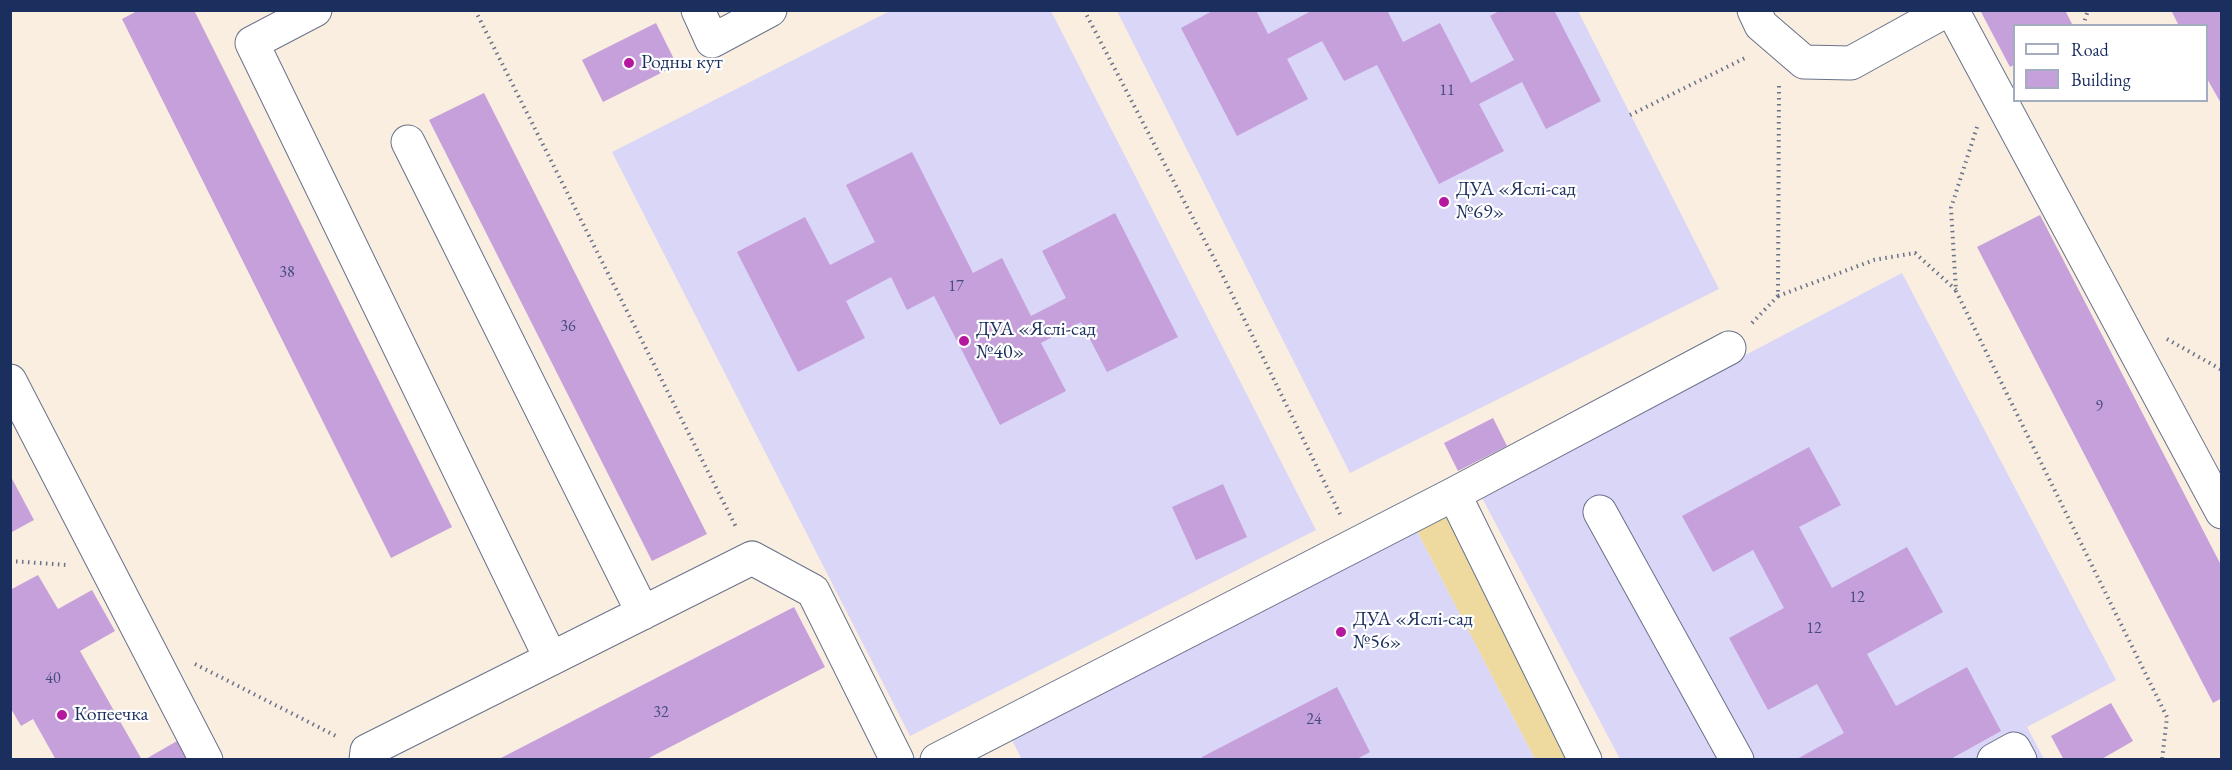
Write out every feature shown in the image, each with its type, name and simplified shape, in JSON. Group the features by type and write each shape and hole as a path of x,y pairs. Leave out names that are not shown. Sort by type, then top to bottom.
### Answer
{"lane":[{"path":"315,10 252,43 551,659"},
{"path":"698,10 712,41 770,10"},
{"path":"1754,10 1761,25 1804,62 1851,63 1947,10"},
{"path":"1952,10 2222,512"},
{"path":"408,142 643,613"},
{"path":"938,759 1454,494 1729,348"},
{"path":"10,381 207,759"},
{"path":"1454,494 1585,759"},
{"path":"1600,512 1737,759"},
{"path":"367,755 752,558 813,591 897,759"},
{"path":"1994,759 2014,749 2020,759"}],"path":[{"path":"475,10 752,558"},
{"path":"1084,10 1218,266 1355,544"},
{"path":"1630,115 1779,40 1778,296"},
{"path":"1956,291 1951,208 1991,83"},
{"path":"1729,348 1778,296 1874,260 1915,253 1956,291 2167,717 2162,759"},
{"path":"10,561 108,568"},
{"path":"143,637 367,755"}],"shaded area":[{"name":"ДУА «Яслі-сад №40»","path":"890,11 1051,11 1316,530 910,736 612,152"},
{"name":"ДУА «Яслі-сад №69»","path":"1117,11 1578,11 1719,289 1350,473"},
{"path":"1902,273 2116,680 2027,727 2044,759 1620,759 1480,494"},
{"name":"ДУА «Яслі-сад №56»","path":"1416,529 1535,759 1022,760 1010,736"}],"sand":[{"path":"1454,494 1585,759 1535,759 1416,529"}],"building":[{"path":"139,10 194,10 452,527 391,558 122,19"},
{"name":"ДУА «Яслі-сад №69»","path":"1214,10 1256,10 1268,34 1313,10 1387,10 1403,42 1440,23 1471,83 1514,60 1490,16 1501,10 1554,10 1601,101 1546,129 1522,82 1479,104 1504,151 1439,184 1377,65 1344,81 1322,41 1287,59 1308,99 1237,136 1181,28"},
{"path":"1980,10 2065,10 2072,24 2013,24 2013,66 2010,67"},
{"path":"2171,10 2222,10 2222,105 2208,80 2208,24 2178,24"},
{"name":"Родны кут","path":"656,23 677,65 603,102 582,60"},
{"path":"484,93 707,534 652,561 429,120"},
{"name":"ДУА «Яслі-сад №40»","path":"912,152 973,273 1002,258 1031,316 1066,298 1042,251 1115,213 1178,337 1107,372 1081,322 1041,343 1066,391 1000,425 934,296 907,310 891,277 846,301 865,338 798,372 737,252 805,217 830,265 875,242 846,185"},
{"path":"2040,215 2222,567 2222,698 2213,703 1977,247"},
{"path":"1493,418 1507,446 1458,471 1444,443"},
{"path":"1809,447 1841,505 1799,527 1832,588 1907,547 1943,612 1867,654 1896,706 1967,667 2001,731 1949,760 1795,760 1844,733 1817,684 1768,710 1729,638 1784,608 1753,550 1713,572 1682,516"},
{"path":"10,475 34,520 10,533"},
{"path":"1223,484 1247,537 1196,560 1172,507"},
{"path":"38,575 58,609 92,590 115,631 80,651 142,760 56,760 33,719 21,726 10,707 10,590"},
{"path":"794,607 825,667 645,760 497,760"},
{"path":"1337,687 1370,752 1355,760 1203,760 1202,757"},
{"path":"2111,703 2133,741 2100,760 2064,760 2051,736"},
{"path":"177,741 187,760 144,760"}],"place":[{"name":"Родны кут","path":"629,63"},
{"name":"ДУА «Яслі-сад №69»","path":"1444,202"},
{"name":"ДУА «Яслі-сад №40»","path":"964,341"},
{"name":"ДУА «Яслі-сад №56»","path":"1341,632"},
{"name":"Копеечка","path":"62,715"}]}
